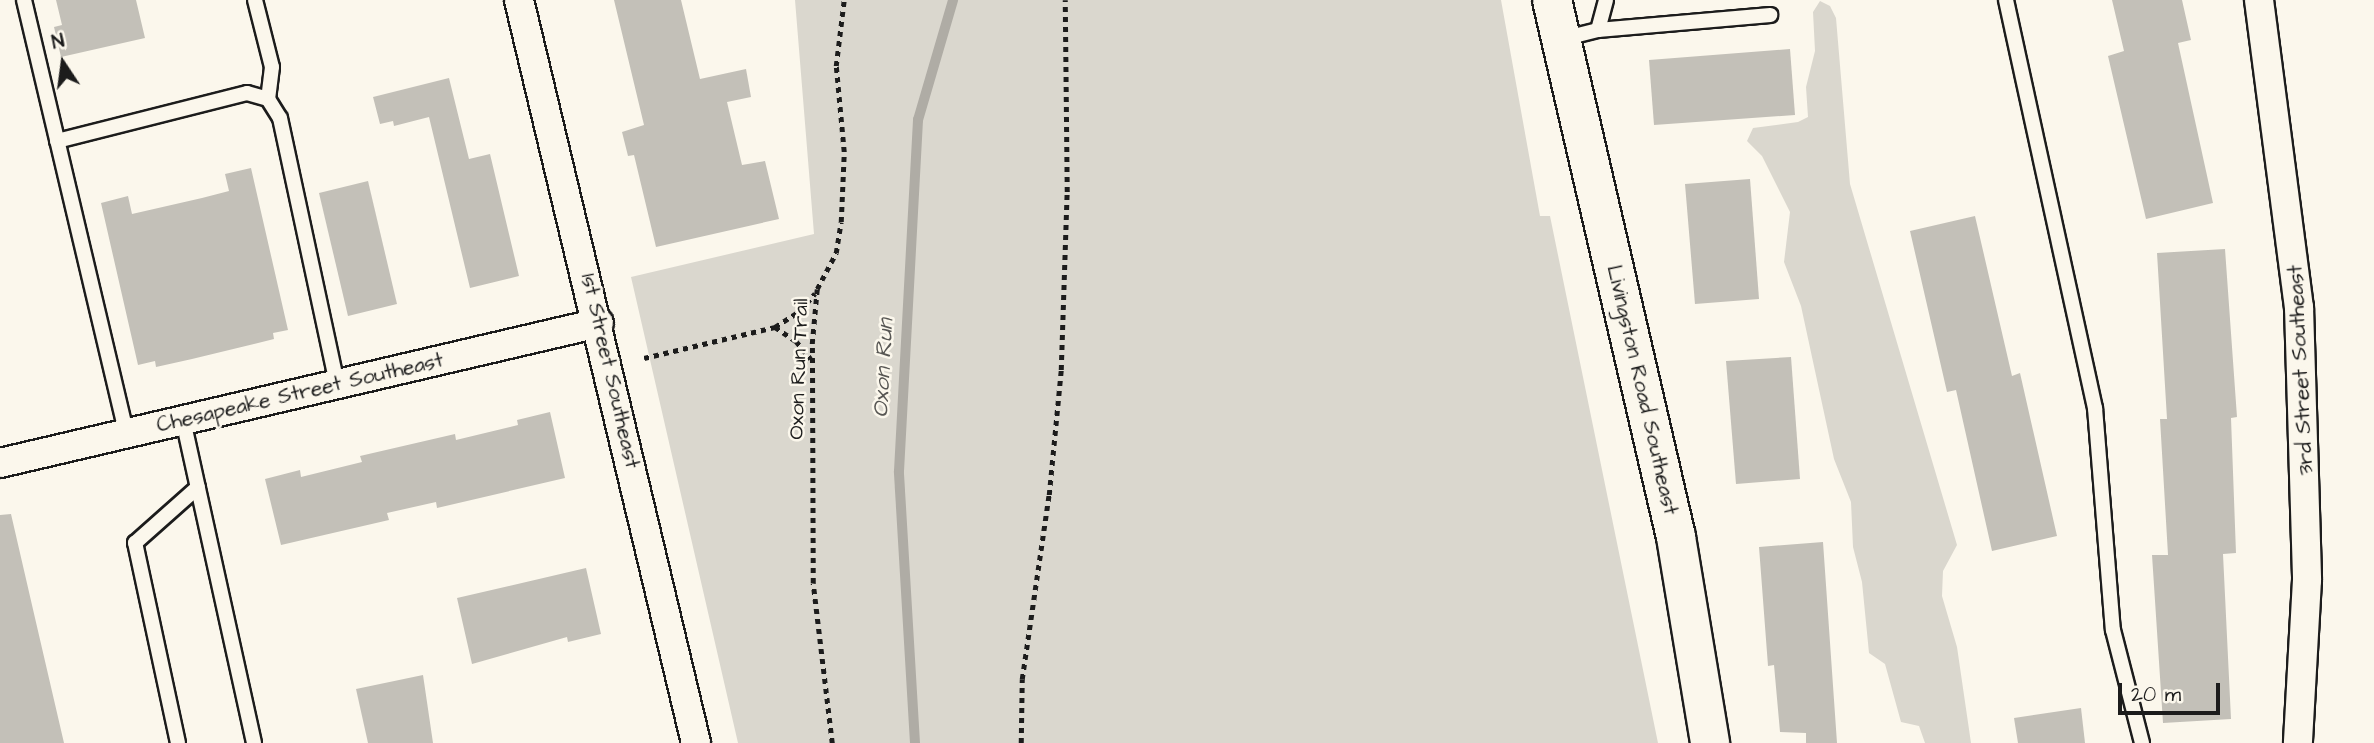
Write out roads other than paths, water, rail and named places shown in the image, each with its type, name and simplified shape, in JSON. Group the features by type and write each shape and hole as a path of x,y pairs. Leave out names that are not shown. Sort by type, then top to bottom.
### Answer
{"street":[{"name":"1st Street Southeast","path":"519,0 599,323 696,743"},
{"name":"Livingston Road Southeast","path":"1552,0 1678,548 1710,743"},
{"name":"3rd Street Southeast","path":"2259,0 2299,307 2307,580 2298,743"},
{"name":"Chesapeake Street Southeast","path":"0,463 599,323"}],"lane":[{"path":"24,0 126,433"},
{"path":"255,0 272,67 268,99"},
{"path":"1598,30 1606,0"},
{"path":"2006,0 2095,408 2113,630 2142,743"},
{"path":"1561,40 1598,30 1770,15"},
{"path":"57,141 247,93 268,99 281,117 337,384"},
{"path":"183,420 254,743"},
{"path":"178,743 135,543 198,487"}],"waterway":[{"name":"Oxon Run","path":"915,743 899,471 918,120 953,0"}]}
